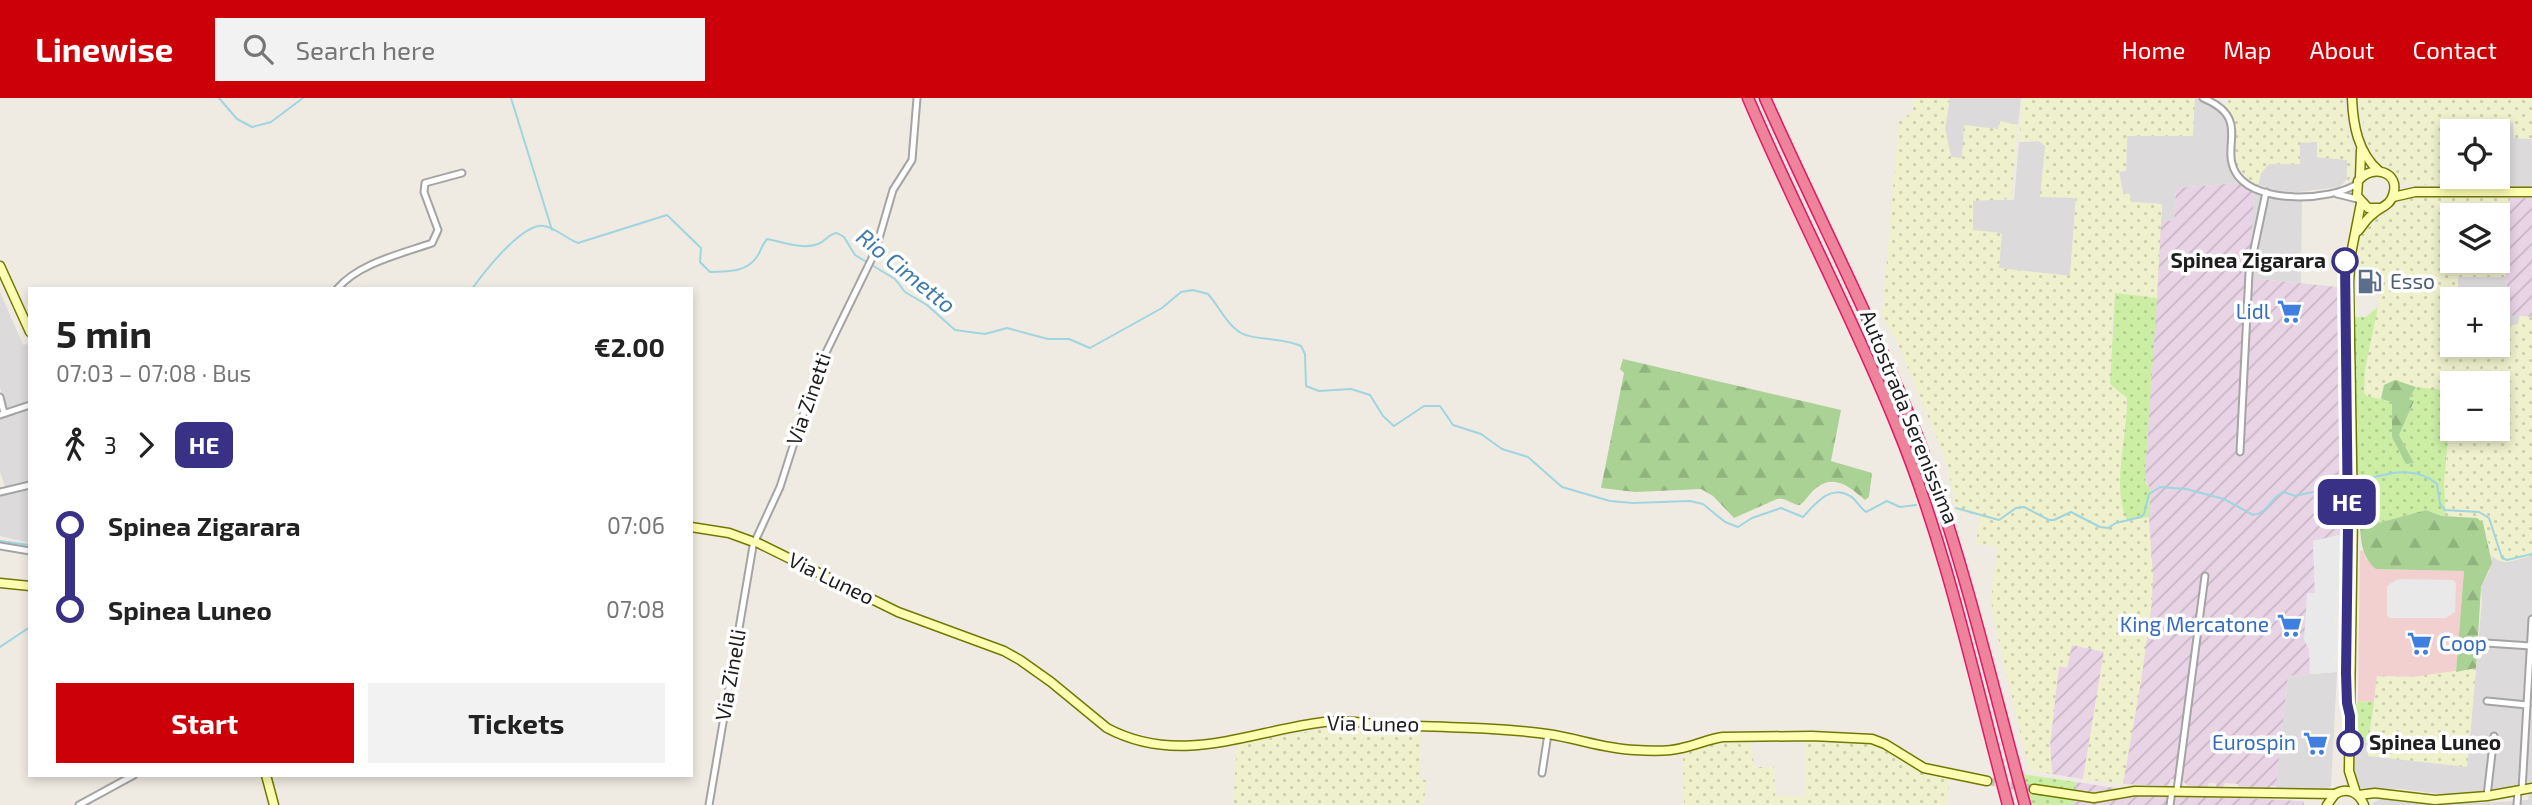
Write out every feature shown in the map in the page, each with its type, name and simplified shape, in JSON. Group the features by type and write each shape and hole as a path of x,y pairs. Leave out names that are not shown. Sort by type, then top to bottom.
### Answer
{"highway":[{"name":"Autostrada Serenissima","path":"1748,98 1856,331 1907,452 1946,569 2008,805"},
{"name":"Autostrada Serenissima","path":"1765,98 1882,351 1923,452 1962,569 2025,805"}],"street":[{"name":"Via Zinetti","path":"754,542 780,487 817,371 869,262 894,190 912,160 917,98"},
{"path":"2203,98 2223,109 2230,119 2234,165 2239,178 2266,192 2296,198 2346,195 2372,209 2380,208"},
{"path":"2352,98 2362,161 2358,181 2360,201 2357,233 2353,244 2349,282 2348,322 2352,473 2349,771 2364,805 2369,798 2381,794"},
{"path":"2360,144 2370,162 2379,171 2400,187 2415,192"},
{"path":"2333,194 2369,172 2379,171"},
{"path":"339,287 345,279 372,265 432,243 438,230 424,192 425,183 462,173"},
{"path":"2357,233 2370,216 2388,204 2393,197 2392,181"},
{"path":"2240,452 2249,273 2266,192"},
{"path":"2393,197 2415,192 2532,192"},
{"path":"0,266 2,277 28,328"},
{"path":"0,397 2,414 28,406"},
{"path":"0,482 1,491 28,485"},
{"name":"Via Luneo","path":"693,527 729,533 754,542 898,611 1004,651 1051,682 1107,728 1129,737 1175,745 1205,746 1303,725 1337,721 1548,734 1602,748 1636,751 1683,748 1703,740 1723,737 1857,737 1885,744 1924,768 1987,781"},
{"name":"Via Zinelli","path":"709,805 754,542"},
{"path":"0,546 28,551"},
{"path":"2170,805 2175,790 2205,576"},
{"path":"0,583 28,586"},
{"path":"2517,805 2530,675 2532,619"},
{"path":"2486,643 2530,646"},
{"path":"2487,701 2527,705"},
{"path":"1542,774 1548,734"},
{"path":"2487,796 2494,736"},
{"path":"2319,795 2327,805 2349,771"},
{"path":"79,805 130,777"},
{"path":"267,777 274,805"},
{"path":"2034,789 2094,798 2133,791 2319,795 2348,791 2357,794 2381,794 2403,801 2449,802 2532,788"}],"shaded area":[{"path":"1950,98 2021,98 2018,125 2000,122 1998,129 1962,159 1951,157 1945,128"},
{"path":"2195,98 2220,109 2226,119 2230,167 2237,183 2176,188 2174,221 2161,221 2162,204 2131,202 2123,193 2119,171 2126,171 2127,136 2192,136"},
{"path":"2510,122 2513,122 2514,138 2532,139 2532,187 2510,188"},
{"path":"2039,141 2045,146 2076,197 2070,276 1999,268 1973,230 1973,200 2014,200 2019,142"},
{"path":"2300,142 2318,142 2317,157 2347,160 2347,179 2342,185 2298,192 2276,191 2258,185 2261,173 2269,164"},
{"path":"2237,183 2254,192 2249,278 2337,287 2340,535 2313,541 2315,594 2307,593 2310,674 2288,676 2276,786 2270,786 2269,790 2239,789 2238,784 2225,783 2222,788 2217,788 2215,783 2209,783 2207,788 2189,787 2182,780 2171,779 2168,786 2123,784 2152,601 2148,505 2151,490 2145,475 2161,221 2174,221 2176,188"},
{"path":"2254,192 2267,202 2271,199 2302,200 2301,283 2248,278"},
{"path":"2510,198 2532,198 2532,317 2510,315 2510,287 2507,287 2506,277 2506,273 2510,273"},
{"path":"2458,277 2506,277 2507,287 2458,287"},
{"path":"0,292 23,345 28,346 28,402 6,408 0,387"},
{"path":"2510,314 2520,316 2518,324 2510,326"},
{"path":"28,407 28,481 5,487 0,471 0,418"},
{"path":"28,490 28,543 0,536 0,496"},
{"path":"2340,535 2338,616 2334,616 2334,622 2338,623 2337,655 2333,655 2333,661 2337,662 2337,672 2310,674 2310,651 2304,640 2307,593 2315,593 2313,541"},
{"path":"2363,550 2366,559 2376,569 2464,571 2456,672 2413,677 2377,676 2374,702 2358,701 2360,551"},
{"path":"2492,556 2503,562 2532,556 2532,782 2482,791 2440,794 2401,789 2357,788 2352,779 2353,742 2368,743 2368,756 2469,750 2481,587 2489,572"},
{"path":"2403,579 2453,580 2456,583 2455,612 2446,618 2390,618 2387,616 2387,586"},
{"path":"2071,645 2104,651 2083,779 2052,774 2050,744 2059,666 2067,668"},
{"path":"2337,672 2331,786 2326,790 2278,789 2276,786 2288,676"},
{"path":"2076,782 2162,795 2304,801 2304,805 2073,805"},
{"path":"2529,793 2532,793 2532,805 2373,805 2373,802 2386,798 2432,804 2528,800"}],"green space":[{"path":"1914,98 1950,98 1945,128 1951,157 1962,158 1964,125 1998,129 2000,121 2018,125 2011,199 1973,201 1973,230 2002,233 1999,268 2070,276 2076,198 2040,197 2045,146 2039,141 2019,142 2023,98 2195,98 2193,136 2127,136 2126,171 2119,172 2123,193 2130,194 2131,202 2162,204 2157,298 2116,293 2113,303 2110,384 2127,398 2121,477 2127,520 2149,517 2153,577 2141,682 2123,784 2083,779 2104,652 2072,645 2067,668 2059,666 2050,744 2052,774 2029,770 1993,616 1991,599 1997,547 1976,544 1980,516 1956,510 1947,463 1896,339 1882,316 1899,121 1913,112"},
{"path":"2228,98 2344,98 2347,129 2356,166 2349,180 2343,184 2347,179 2347,160 2317,157 2317,142 2300,143 2300,164 2269,164 2261,173 2258,185 2242,177 2234,166 2231,118 2225,109"},
{"path":"2358,98 2532,98 2532,139 2514,138 2513,122 2510,119 2440,119 2440,185 2408,184 2380,163 2369,149"},
{"path":"2420,197 2510,198 2510,203 2440,203 2440,273 2506,273 2506,277 2458,277 2458,287 2440,287 2440,357 2510,357 2510,326 2518,324 2520,316 2532,317 2532,556 2508,562 2499,561 2492,556 2483,523 2472,517 2446,517 2444,484 2448,441 2510,441 2510,371 2440,371 2440,390 2424,389 2395,380 2384,385 2381,399 2366,396 2364,393 2365,369 2378,307 2381,270 2356,266 2358,242 2365,225 2369,227 2376,218 2390,212 2402,200"},
{"path":"2115,293 2157,298 2145,475 2146,484 2151,490 2149,517 2127,520 2122,507 2120,476 2127,398 2110,384"},
{"path":"2378,307 2365,369 2364,393 2392,402 2392,437 2414,463 2399,435 2414,401 2409,399 2416,387 2440,390 2440,441 2448,441 2444,484 2446,517 2426,510 2360,528 2357,501 2354,317 2366,317"},
{"path":"1623,359 1841,410 1831,461 1872,473 1869,497 1865,500 1842,484 1830,482 1816,488 1800,505 1777,499 1734,518 1713,496 1701,489 1635,492 1601,488 1624,373 1620,369"},
{"path":"2395,380 2416,387 2409,399 2414,401 2399,435 2414,463 2406,464 2392,437 2392,402 2381,399 2384,385"},
{"path":"2426,510 2442,516 2477,518 2483,523 2492,563 2481,587 2476,668 2456,672 2464,571 2376,569 2364,550 2360,528"},
{"path":"2476,668 2467,767 2368,756 2377,676 2413,677"},
{"path":"2358,701 2374,702 2368,743 2353,742 2354,710"},
{"path":"1323,729 1421,733 1419,779 1426,780 1424,805 1233,805 1237,744"},
{"path":"1805,736 1867,740 1889,750 1920,770 1949,778 1948,805 1684,805 1683,752 1711,742 1751,739 1754,767 1774,767 1775,796 1805,796"},
{"path":"2022,774 2076,782 2073,805 2032,805"}],"waterway":[{"path":"219,98 237,119 252,127 271,122 303,98"},
{"path":"511,98 552,230"},
{"name":"Rio Cimetto","path":"474,287 504,250 535,227 548,227 578,243 667,215 701,248 700,262 710,272 735,270 752,263 767,239 812,246 837,233 844,237 855,255 895,279 905,292 927,305 955,330 985,334 1007,328 1048,339 1069,339 1090,348 1162,308 1181,292 1193,290 1208,294 1227,320 1241,333 1301,346 1305,354 1306,386 1319,391 1351,389 1370,395 1383,416 1394,426 1424,406 1440,406 1453,425 1481,434 1502,449 1528,457 1562,487 1610,501 1690,501 1703,504 1725,522 1738,527 1752,518 1781,508 1803,517 1824,497 1836,492 1852,497 1866,512 1887,501 1900,507 1916,505"},
{"path":"2354,483 2397,473 2418,474 2437,484 2440,504 2445,510 2479,512 2489,518 2502,558 2507,560 2532,554"},
{"path":"1956,508 1999,520 2016,508 2024,507 2049,520 2071,512 2100,527 2108,528 2116,523 2141,517 2149,494 2160,487 2186,489 2224,499 2253,515 2263,511 2284,492 2295,496 2349,484"},
{"path":"0,541 28,545"},
{"name":"Rio Cimetto","path":"0,647 28,628"}],"tunnel":[{"path":"1987,781 2034,789"}],"bus line":[{"name":"HE","path":"2345,261 2348,527 2346,673 2350,743"}],"place":[{"name":"Spinea Zigarara","path":"2345,261"},
{"name":"Esso","path":"2370,282"},
{"name":"Lidl","path":"2290,312"},
{"name":"King Mercatone","path":"2289,625"},
{"name":"Coop","path":"2419,644"},
{"name":"Eurospin","path":"2316,743"},
{"name":"Spinea Luneo","path":"2350,743"}]}
